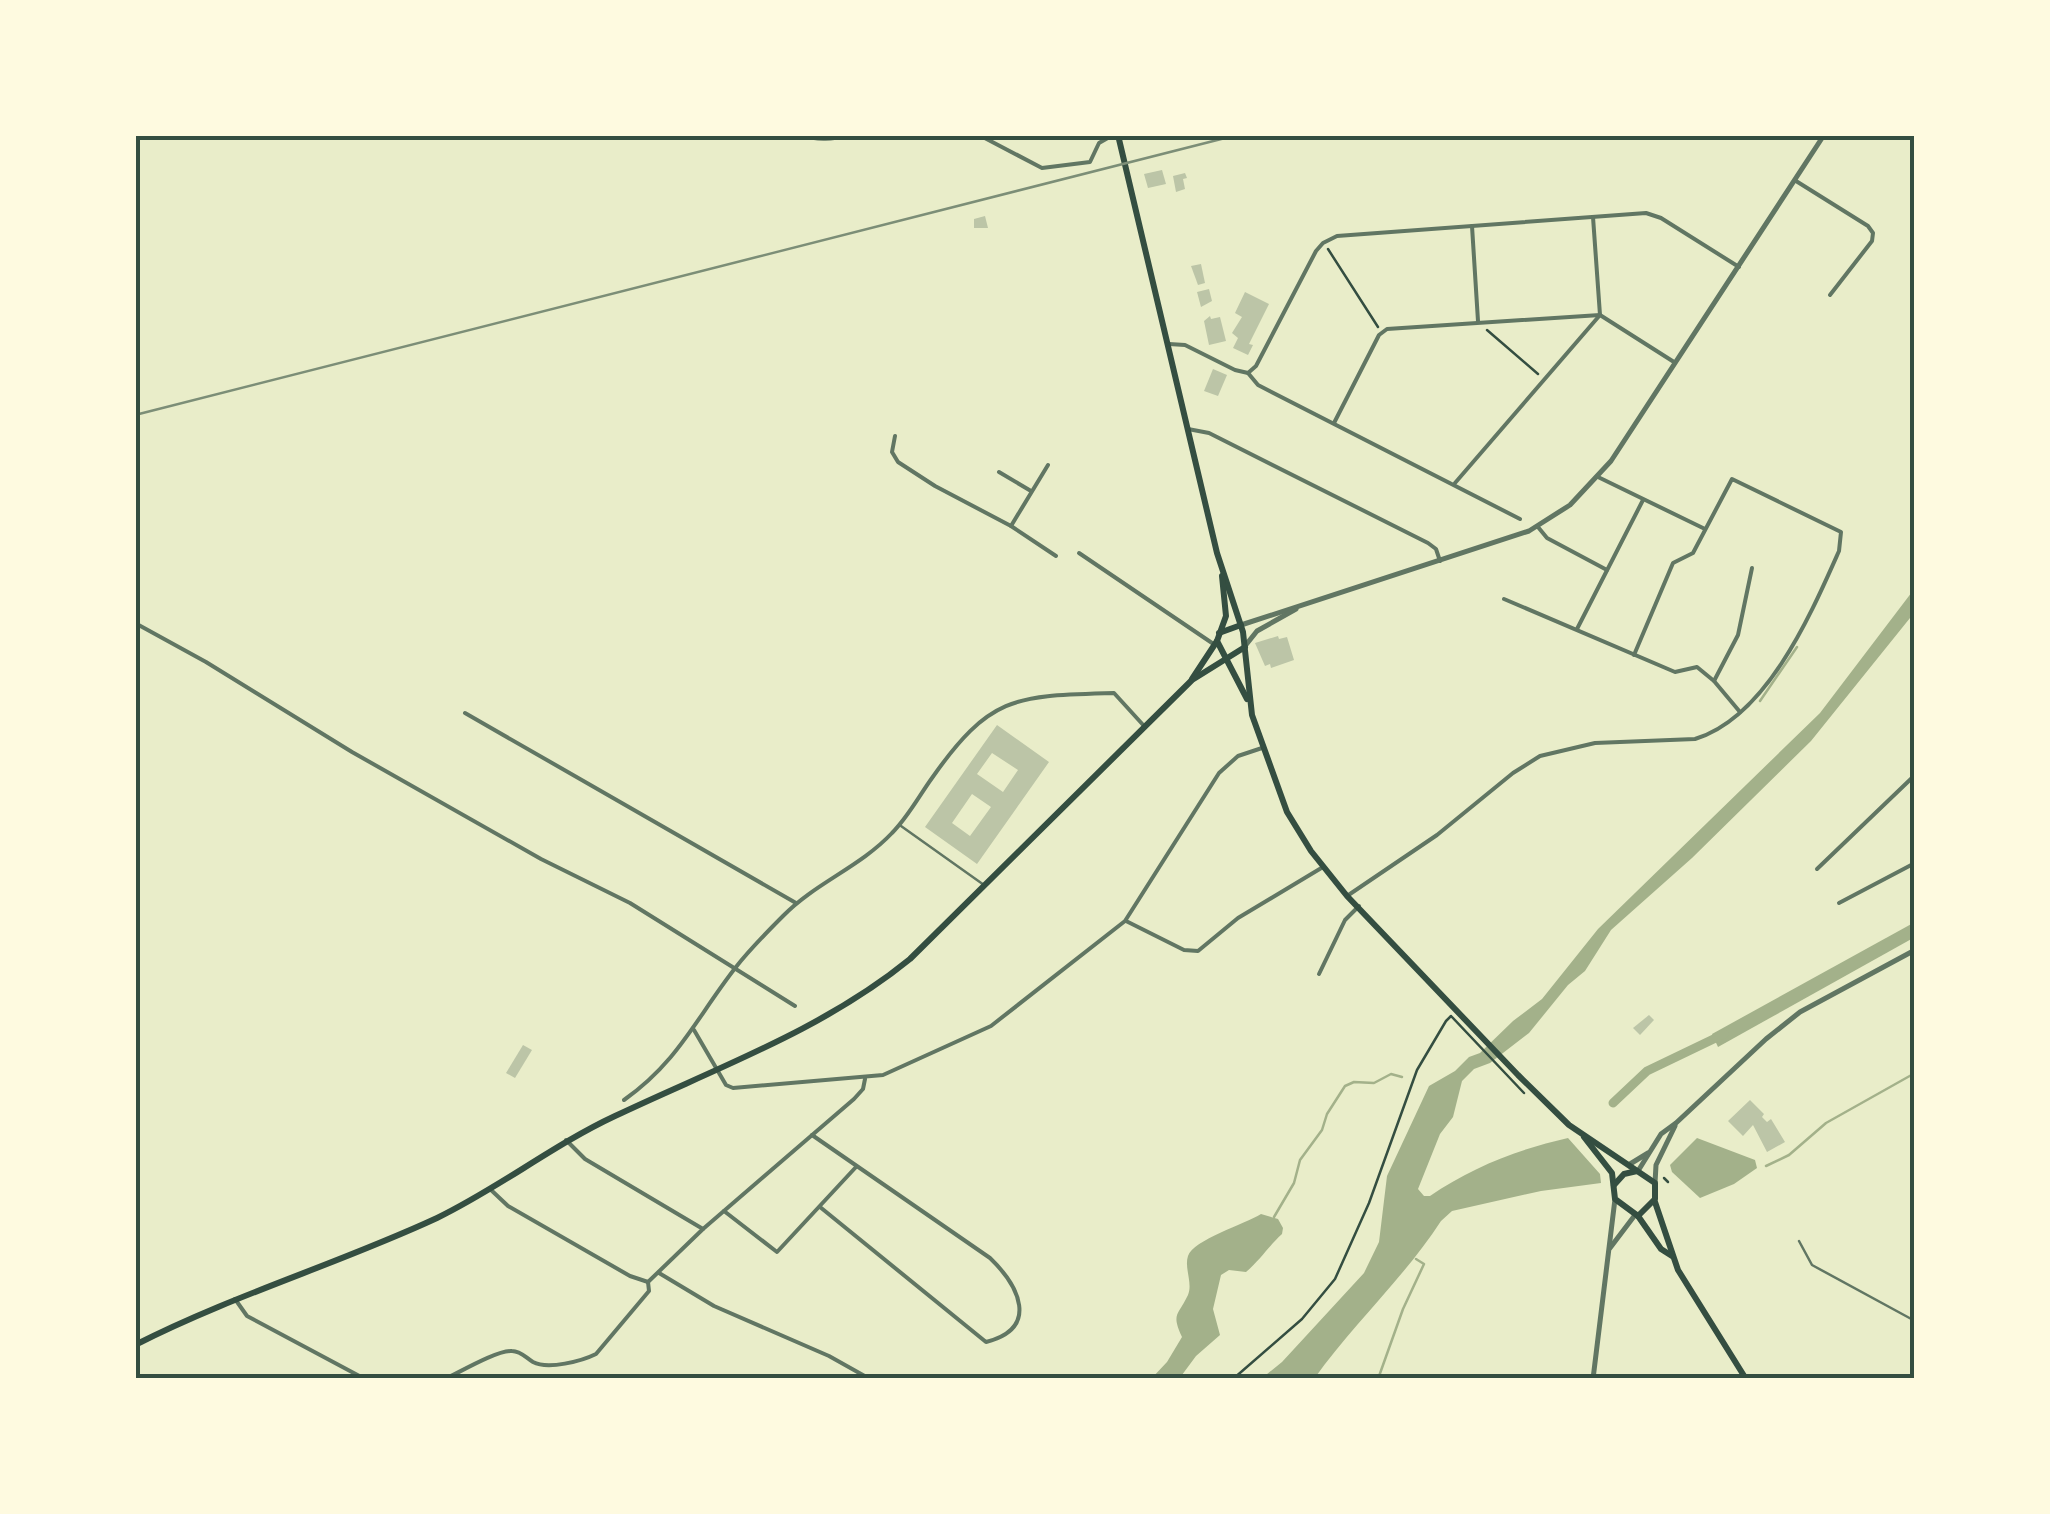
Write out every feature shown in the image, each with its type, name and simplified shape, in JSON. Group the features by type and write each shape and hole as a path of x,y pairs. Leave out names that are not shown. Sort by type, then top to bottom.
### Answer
{"main road":[{"path":"1115,135 1222,570 1226,613 1217,640 1192,680"},
{"path":"1222,570 1241,625 1250,704 1262,748 1287,812 1323,868 1460,1021 1583,1136 1611,1170 1615,1199 1636,1215 1673,1257"},
{"path":"1217,640 1241,625"},
{"path":"1217,640 1250,704"},
{"path":"135,1345 235,1299 430,1220 490,1189 566,1140 804,1029 859,998 910,959 1192,680 1244,648"},
{"path":"1583,1136 1655,1183 1654,1201 1673,1257 1746,1379"},
{"path":"1614,1185 1624,1174 1638,1171"},
{"path":"1636,1215 1654,1201"}],"street":[{"path":"802,135 822,139 849,135"},
{"path":"979,135 1042,168 1090,162 1099,143 1115,135"},
{"path":"1241,625 1538,526 1570,504 1598,477 1824,135"},
{"path":"1796,181 1868,226 1873,233 1872,241 1830,295"},
{"path":"1248,373 1256,366 1313,256 1323,243 1342,235 1656,215 1739,267"},
{"path":"1454,485 1600,316 1593,217"},
{"path":"1472,226 1478,323"},
{"path":"1334,423 1382,331 1600,316 1675,363"},
{"path":"1169,344 1184,345 1248,373 1258,384 1520,518"},
{"path":"1188,429 1209,432 1430,544 1440,560"},
{"path":"894,436 892,452 898,462 1056,556"},
{"path":"1011,526 1048,464"},
{"path":"999,472 1032,491"},
{"path":"1598,477 1705,529"},
{"path":"1348,896 1438,835 1513,773 1540,756 1595,743 1696,739 1740,712 1755,699 1785,657 1830,571 1842,532 1732,478 1693,552 1673,563 1634,655"},
{"path":"1576,630 1643,500"},
{"path":"1538,526 1547,538 1607,570"},
{"path":"1079,552 1217,640"},
{"path":"1714,681 1738,635 1752,568"},
{"path":"1504,600 1678,673 1696,667 1714,681 1740,712"},
{"path":"1244,648 1258,631 1302,605"},
{"path":"135,623 352,752 630,903 795,1006"},
{"path":"624,1100 645,1085 694,1030 736,967 796,902 868,854 900,825 966,732 987,715 1007,705 1048,696 1114,693 1145,728"},
{"path":"466,713 796,902"},
{"path":"694,1030 726,1085 733,1088 865,1079 896,1071 991,1026 1125,921 1218,773 1234,758 1262,748"},
{"path":"1817,869 1915,775"},
{"path":"1839,903 1915,862"},
{"path":"1125,921 1184,950 1198,951 1238,918 1323,868"},
{"path":"1319,974 1341,927 1358,906"},
{"path":"1638,1171 1665,1129 1800,1012 1915,950"},
{"path":"648,1282 862,1091 865,1079"},
{"path":"1655,1183 1656,1165 1676,1123"},
{"path":"812,1135 990,1258 1012,1283 1019,1296 1020,1311 1007,1331 986,1342 820,1206"},
{"path":"566,1140 584,1159 703,1229"},
{"path":"1630,1164 1651,1152"},
{"path":"724,1211 777,1252 856,1167"},
{"path":"490,1189 508,1206 648,1282"},
{"path":"1593,1379 1615,1199"},
{"path":"1610,1248 1636,1215"},
{"path":"659,1272 714,1306 829,1356 870,1379"},
{"path":"445,1379 506,1352 523,1354 536,1364 546,1365 589,1358 649,1291 648,1282"},
{"path":"235,1299 247,1316 366,1379"}],"lane":[{"path":"900,825 986,886"},
{"path":"1799,1241 1812,1265 1915,1321"}],"path":[{"path":"1328,248 1382,331"},
{"path":"1478,323 1544,380"},
{"path":"1233,1379 1302,1319 1335,1279 1369,1203 1418,1070 1446,1020 1452,1016 1460,1021 1514,1083"}],"shaded area":[{"path":"1915,588 1915,609 1910,618 1811,741 1692,858 1611,930 1585,971 1568,985 1529,1033 1462,1081 1453,1117 1440,1134 1418,1189 1424,1196 1430,1196 1496,1160 1568,1138 1600,1174 1601,1183 1541,1191 1452,1211 1314,1379 1261,1379 1282,1362 1364,1273 1379,1242 1387,1176 1429,1086 1480,1053 1542,999 1598,929 1820,713"},
{"path":"1915,922 1915,937 1718,1047 1712,1034"},
{"path":"1697,1138 1755,1160 1757,1168 1734,1184 1700,1198 1672,1172 1670,1165"},
{"path":"1261,1214 1278,1219 1282,1234 1246,1272 1229,1270 1221,1275 1213,1309 1220,1335 1196,1356 1179,1379 1151,1379 1182,1337 1176,1319 1188,1295 1187,1261 1192,1250"}],"building":[{"path":"1162,170 1166,184 1148,188 1144,174"},
{"path":"1185,173 1185,189 1176,192 1173,176"},
{"path":"985,216 988,228 974,228 974,219"},
{"path":"1201,264 1205,283 1198,285 1191,266"},
{"path":"1209,289 1212,301 1201,307 1197,292"},
{"path":"1245,292 1269,304 1249,344 1253,345 1248,355 1233,348 1238,338 1232,333 1242,317 1235,313"},
{"path":"1210,316 1220,317 1226,341 1209,345 1204,321"},
{"path":"1213,369 1227,375 1218,396 1204,391"},
{"path":"1287,637 1294,660 1271,668 1270,664 1265,666 1255,643"},
{"path":"997,725 1049,762 977,864 925,827","holes":["992,753 1018,770 1003,792 977,774","972,794 991,807 970,836 952,823"]},
{"path":"1649,1015 1654,1020 1640,1035 1633,1028"},
{"path":"523,1045 532,1050 515,1078 506,1073"},
{"path":"1750,1100 1767,1122 1771,1119 1785,1142 1767,1152 1753,1125 1743,1136 1728,1121"}],"waterway":[{"path":"1760,701 1797,647"},
{"path":"1613,1103 1647,1071 1724,1034"},
{"path":"1766,1166 1789,1155 1826,1123 1915,1073"},
{"path":"1274,1217 1294,1183 1300,1160 1322,1130 1345,1086 1354,1082 1374,1083 1391,1074 1402,1077"},
{"path":"1378,1379 1424,1264 1416,1259"}],"railway":[{"path":"135,415 1237,135"}]}
